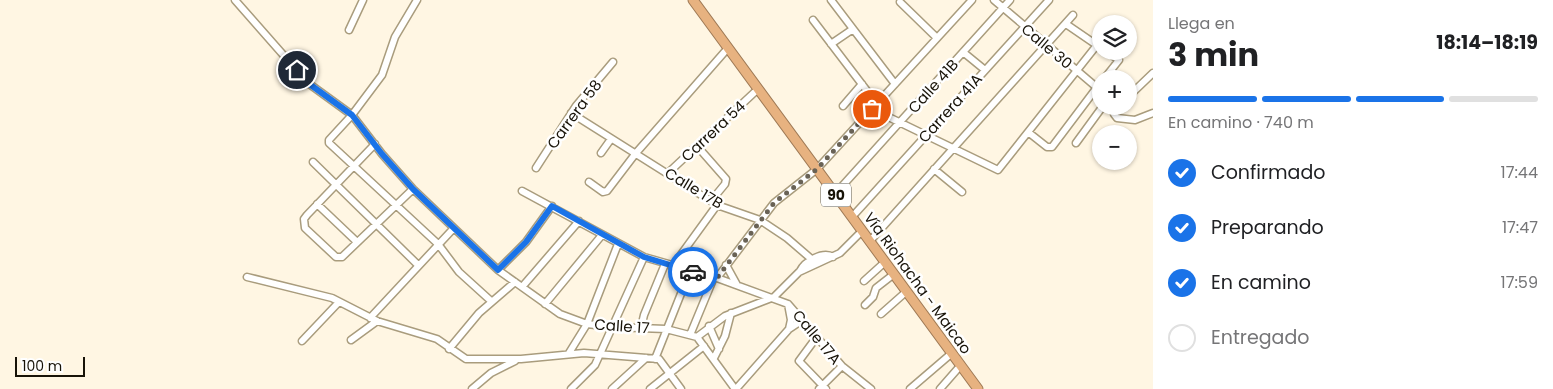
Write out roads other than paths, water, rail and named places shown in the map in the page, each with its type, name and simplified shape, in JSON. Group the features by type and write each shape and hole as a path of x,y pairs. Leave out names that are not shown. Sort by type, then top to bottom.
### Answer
{"highway":[{"name":"Vía Riohacha - Maicao","path":"693,0 978,389"}],"street":[{"name":"Calle 17","path":"235,0 308,83 352,115 413,189 498,270 560,314 587,324 666,329 693,336"},
{"path":"349,30 363,0"},
{"path":"417,0 395,37 382,75 352,115 329,140 329,144 438,244 459,272 492,301"},
{"path":"832,0 895,84"},
{"path":"693,336 715,278 774,203 817,169 972,0"},
{"name":"Calle 30","path":"994,0 1046,46 1092,81"},
{"name":"Calle 41B","path":"835,194 1010,0"},
{"name":"Carrera 41A","path":"852,217 1049,0"},
{"path":"900,2 938,38"},
{"path":"870,241 1073,16"},
{"path":"813,20 862,84 875,106 900,122 998,170 1092,54"},
{"path":"1066,24 1092,41"},
{"path":"831,44 853,29"},
{"path":"589,182 603,192 607,191 636,153 728,48"},
{"path":"964,52 985,70"},
{"path":"1111,70 1119,60"},
{"name":"Carrera 58","path":"536,168 571,113 613,62"},
{"path":"1137,88 1153,72"},
{"path":"843,106 862,84"},
{"name":"Carrera 54","path":"668,173 758,89"},
{"path":"1028,132 1047,146 1052,147 1092,97"},
{"name":"Calle 17B","path":"571,113 714,203 760,220 814,261"},
{"path":"1114,115 1116,118 1135,120 1153,113"},
{"path":"1076,143 1096,115"},
{"path":"601,153 611,139"},
{"path":"375,144 304,219 305,228 339,258 413,189"},
{"path":"672,267 726,184 726,179 697,146"},
{"path":"314,162 335,185 418,265"},
{"path":"934,169 962,192"},
{"name":"Calle 17A","path":"522,191 644,257 774,297 788,304 842,366 871,389"},
{"path":"317,204 357,242"},
{"path":"498,270 526,242 552,206"},
{"path":"522,287 579,221"},
{"path":"370,318 453,229"},
{"path":"693,336 731,313 774,297 799,272 805,263 814,261 826,254 833,257 844,250 862,231"},
{"path":"545,304 602,235"},
{"path":"568,353 587,324 618,244"},
{"path":"571,389 595,365 644,257"},
{"path":"864,281 885,262"},
{"path":"641,328 665,264"},
{"path":"726,265 737,285"},
{"path":"657,359 666,329 690,271"},
{"path":"865,305 872,299 876,288 894,274"},
{"path":"247,277 339,302 377,321 437,339 466,359 521,359 568,353 657,359 681,389"},
{"path":"449,349 492,301 515,282"},
{"path":"750,305 752,290"},
{"path":"881,314 907,292"},
{"path":"302,341 339,302"},
{"path":"788,304 791,320 789,329"},
{"path":"714,358 731,313"},
{"path":"693,336 714,358 735,389 789,329 801,320"},
{"path":"351,340 377,321"},
{"path":"709,326 719,349"},
{"path":"816,338 799,361 822,388 842,366"},
{"path":"650,389 704,346"},
{"path":"910,389 952,353"},
{"path":"616,387 646,358"},
{"path":"472,389 491,373 521,359"},
{"path":"940,389 960,365"}]}
